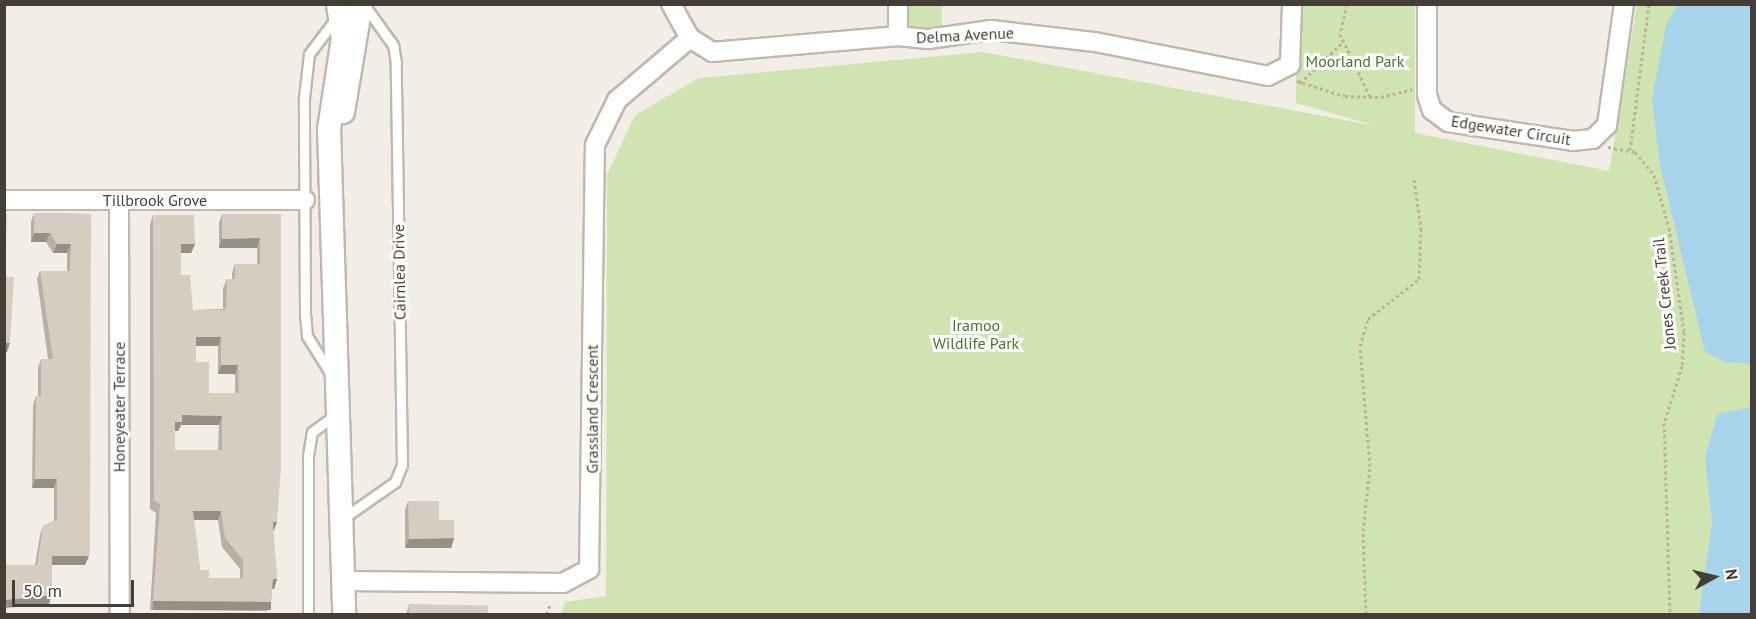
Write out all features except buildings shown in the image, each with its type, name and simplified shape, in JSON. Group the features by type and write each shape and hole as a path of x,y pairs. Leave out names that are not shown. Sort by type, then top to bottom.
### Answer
{"street":[{"path":"671,4 690,38"},
{"path":"898,4 898,36"},
{"path":"1287,76 1292,58 1292,4"},
{"name":"Edgewater Circuit","path":"1427,4 1427,95 1432,110 1448,122 1573,141 1593,139 1606,125 1624,4"},
{"path":"344,615 330,102 351,7"},
{"name":"Delma Avenue","path":"690,38 712,52 898,36 928,39 991,30 1043,33 1253,75 1287,76"},
{"name":"Grassland Crescent","path":"342,581 563,584 589,569 595,145 617,100 690,38"},
{"name":"Tillbrook Grove","path":"4,200 305,200"},
{"name":"Honeyeater Terrace","path":"119,200 120,615"}],"lane":[{"path":"337,383 307,336 306,71 309,54 351,7"},
{"name":"Cairnlea Drive","path":"340,520 395,482 402,465 396,63 393,45 351,7"},
{"path":"309,615 308,456 312,432 338,413"}],"path":[{"path":"1347,4 1343,42 1370,97"},
{"path":"1630,150 1649,4"},
{"path":"1300,82 1343,42"},
{"path":"1287,76 1319,92 1370,97 1418,87"},
{"name":"Jones Creek Trail","path":"1607,145 1630,150 1651,166 1662,199 1684,332 1682,366 1664,423 1670,615"},
{"path":"1366,615 1363,531 1370,466 1360,346 1368,319 1419,279 1421,231 1413,178"},
{"path":"547,615 550,604"}],"green space":[{"path":"909,5 942,5 942,30 909,30"},
{"name":"Iramoo Wildlife Park","path":"1296,5 1415,5 1415,133 1609,171 1637,5 1751,5 1751,614 561,614 565,602 606,596 607,175 635,115 699,78 983,52 1376,126 1296,103"}],"water":[{"path":"1677,5 1751,5 1751,364 1725,362 1705,352 1660,165 1652,99 1666,25"},
{"path":"1751,407 1751,614 1699,614 1712,523 1705,458 1717,414"}],"park label":[{"name":"Moorland Park","path":"1355,61"}]}
